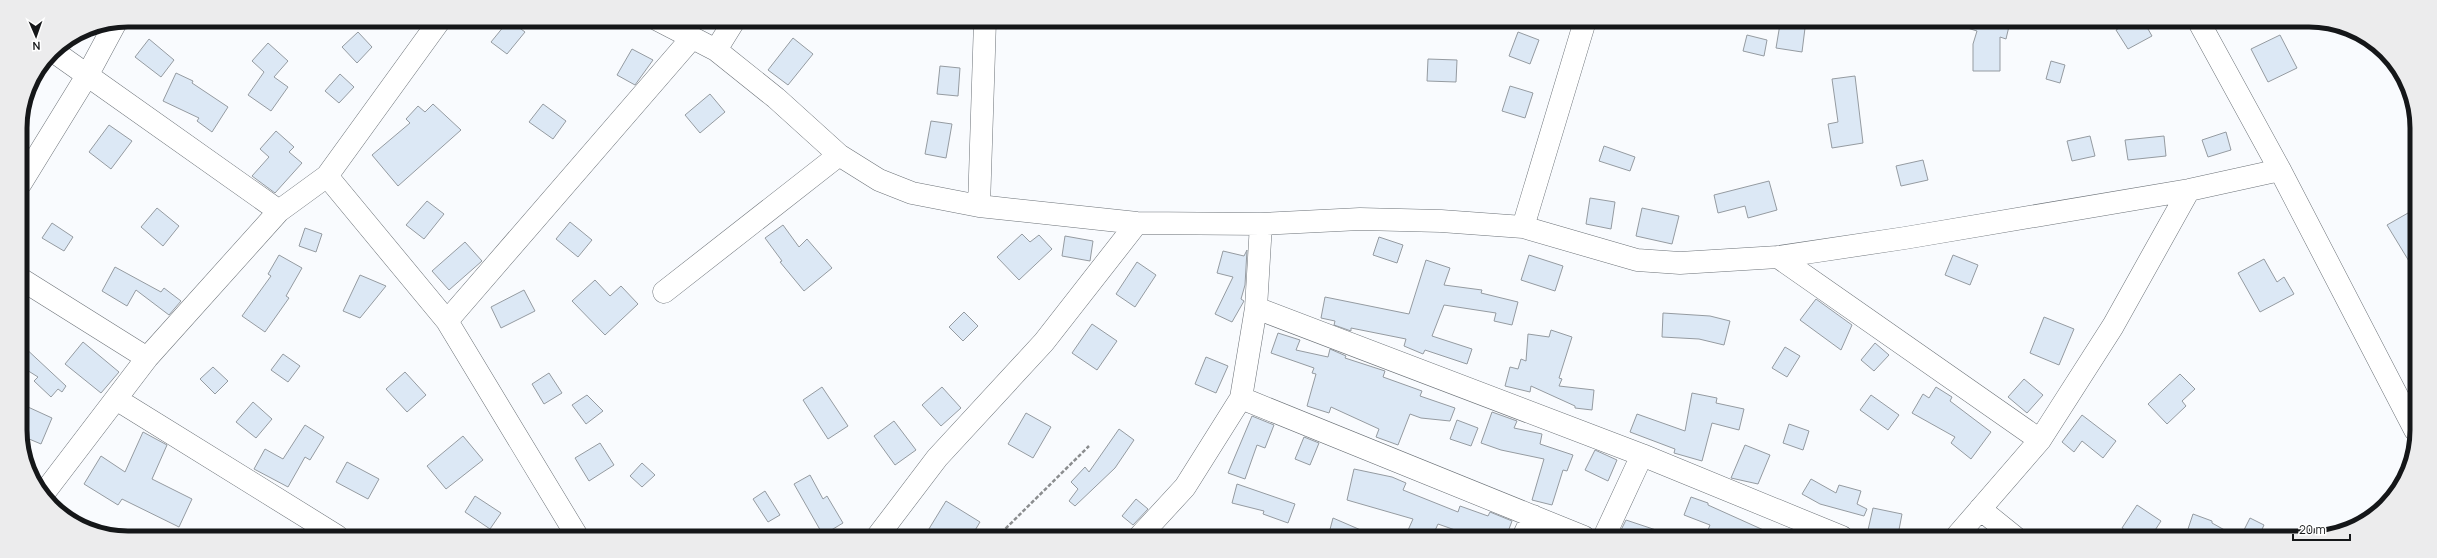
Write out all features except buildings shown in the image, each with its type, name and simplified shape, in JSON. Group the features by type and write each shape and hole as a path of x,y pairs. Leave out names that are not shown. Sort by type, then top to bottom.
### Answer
{"street":[{"path":"47,490 147,358 279,211 327,176 435,27"},
{"path":"670,27 691,39 716,50 776,98 839,155 879,180 912,193 979,206 1137,223 1261,224 1360,219 1441,221 1523,227 1637,260 1680,263 1778,257 2189,190 2280,170"},
{"path":"716,50 730,27"},
{"path":"979,206 985,27"},
{"path":"1523,227 1582,27"},
{"path":"2202,27 2280,170 2410,417"},
{"path":"27,173 88,74 113,28"},
{"path":"447,322 691,39"},
{"path":"59,55 88,74 279,211"},
{"path":"664,292 839,155"},
{"path":"327,176 447,322 575,531"},
{"path":"1962,531 2040,440 2113,326 2189,190"},
{"path":"882,531 937,458 1044,342 1137,223"},
{"path":"1144,531 1184,487 1241,398 1256,308 1261,224"},
{"path":"1778,257 2040,440"},
{"path":"27,283 147,358"},
{"path":"1256,308 1642,455 1827,531"},
{"path":"1241,398 1569,531"},
{"path":"116,399 329,531"},
{"path":"1607,531 1642,455"},
{"path":"1980,509 2007,531"},
{"path":"1526,531 1533,516"}],"path":[{"path":"1003,531 1089,446"}]}
